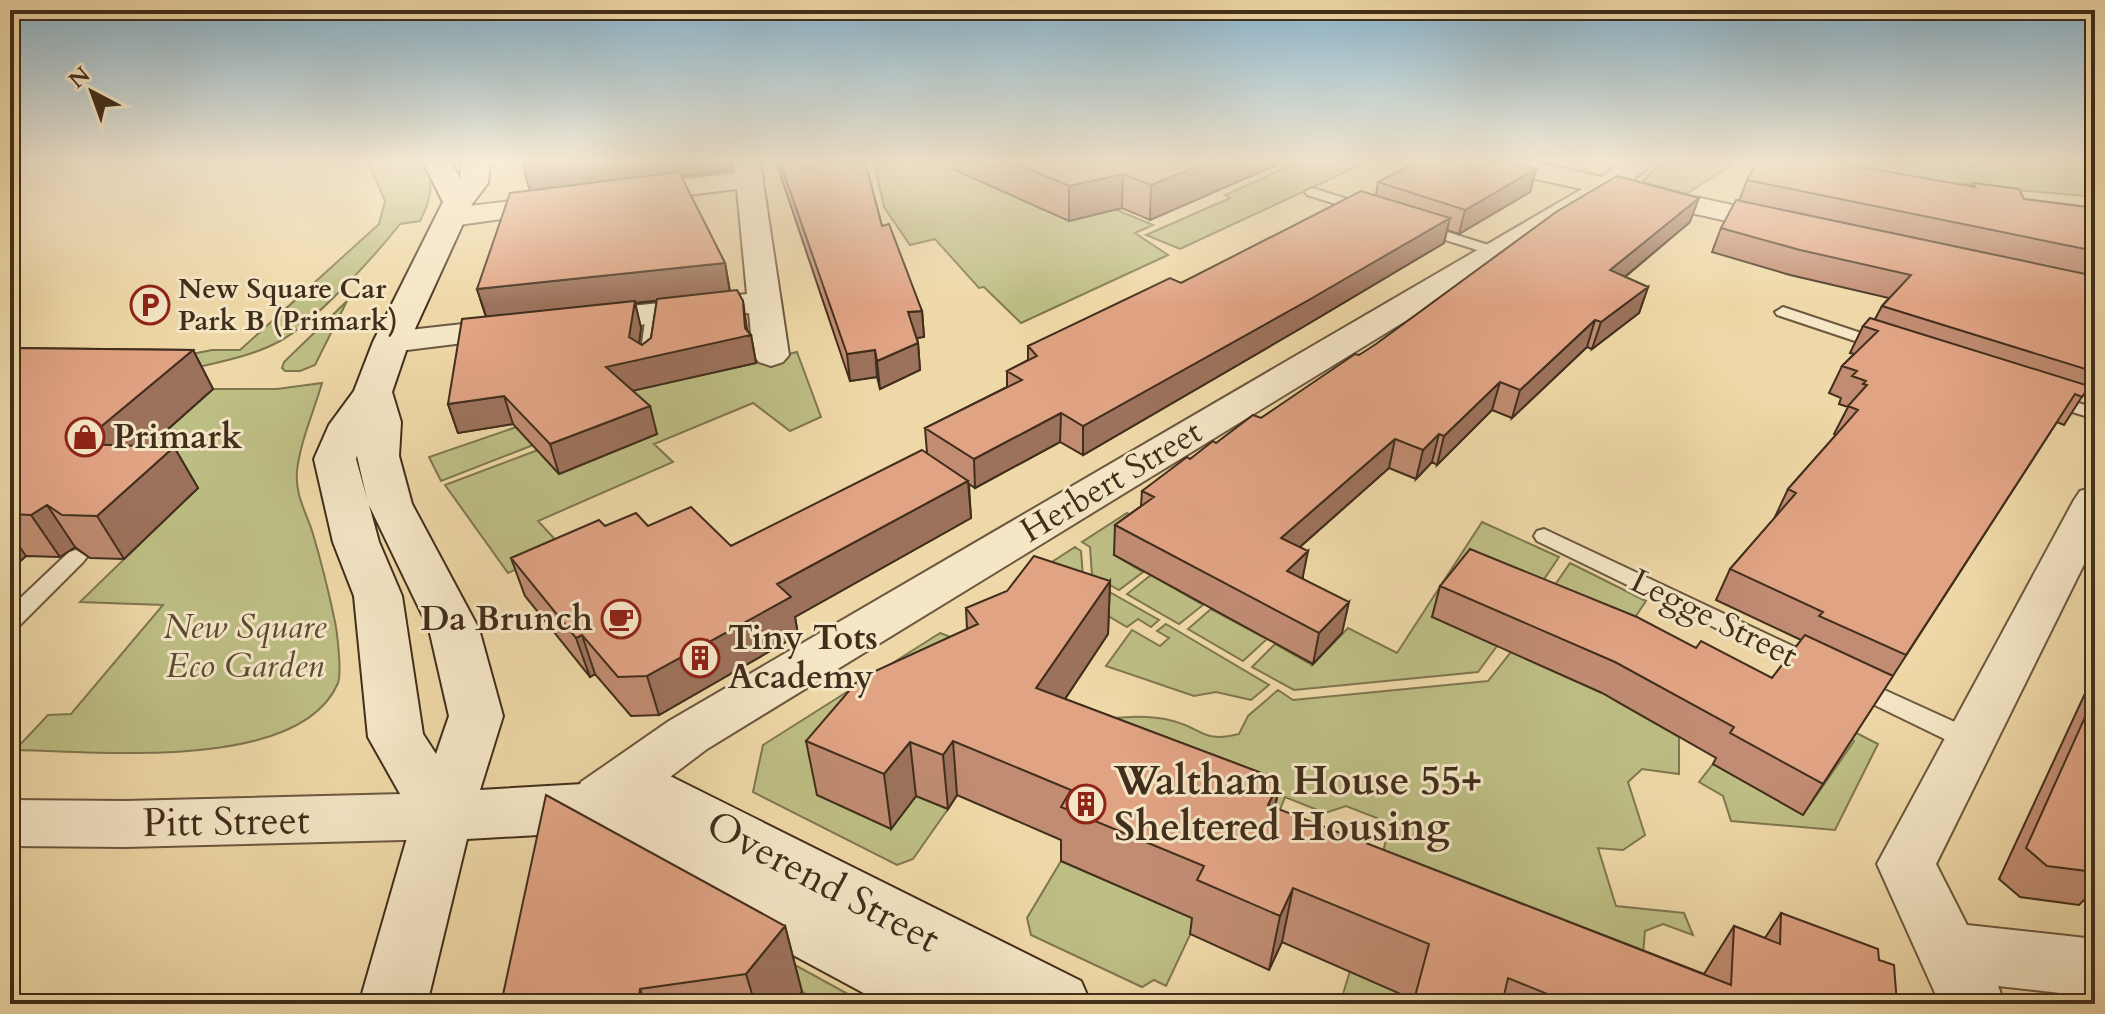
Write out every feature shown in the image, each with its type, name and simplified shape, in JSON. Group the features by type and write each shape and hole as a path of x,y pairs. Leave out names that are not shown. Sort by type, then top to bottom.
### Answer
{"street":[{"path":"443,816 396,737 378,596 356,542 335,459 349,425 373,392 391,342 455,210 463,209"},
{"path":"753,209 771,355"},
{"name":"Herbert Street","path":"587,808 688,735 1566,209"},
{"path":"1713,209 1817,232"},
{"path":"391,342 765,302"},
{"path":"373,392 381,422 378,456 390,504 454,629 476,716 443,816 393,1004"},
{"path":"2095,500 1906,864 1960,978 2095,968"},
{"name":"Overend Street","path":"443,816 587,808 638,786 1057,1004"},
{"name":"Overend Street","path":"587,808 603,824 951,1004"},
{"name":"Pitt Street","path":"10,823 125,824 443,816"}],"lane":[{"path":"1365,209 1385,216"},
{"path":"1414,225 1493,251"},
{"path":"1783,312 1901,351"},
{"path":"647,365 654,314"},
{"path":"2035,394 2095,414"},
{"name":"Legge Street","path":"1544,536 1972,741"},
{"path":"10,621 76,557"}],"green space":[{"path":"383,209 425,209 420,221 400,224 360,271 294,332 247,355 190,369 182,356 212,350 240,350 379,224"},
{"path":"886,209 1115,209 1153,225 1135,233 1168,255 1021,323 984,287 979,288 935,239 910,245"},
{"path":"1204,209 1265,209 1180,249 1146,235"},
{"path":"347,301 315,365 300,371 285,371 282,368 284,362"},
{"path":"797,352 821,417 790,431 753,403 654,444 673,462 538,521 563,548 508,573 445,485 538,450 605,397"},
{"name":"New Square Eco Garden","path":"322,383 297,471 299,496 327,586 339,650 338,683 317,712 283,732 240,744 193,751 94,753 15,750 48,715 71,714 163,605 80,602 197,488 105,485 213,389 277,389"},
{"path":"531,422 569,431 441,481 429,457"},
{"path":"1127,513 1152,526 1114,555 1143,572 1119,590 1092,575 1090,547 1082,542"},
{"path":"1482,522 1559,557 1526,606 1433,617 1497,646 1478,672 1294,690 1252,667 1275,644 1312,665 1348,628 1397,653"},
{"path":"1075,547 1081,551 1083,577 1159,620 1151,627 1138,619 1127,627 1035,573"},
{"path":"1570,563 1646,601 1634,619 1614,700 1679,737 1679,774 1642,769 1628,782 1645,835 1623,850 1598,848 1616,906 1684,913 1693,935 1663,924 1645,931 1643,954 1382,856 1387,836 1377,818 1346,806 1325,813 1285,797 1270,834 1064,723 1160,718 1210,736 1227,736 1239,734 1248,716 1278,690 1293,700 1488,681 1511,652 1583,684 1537,611"},
{"path":"1151,575 1203,605 1179,624 1127,594"},
{"path":"1211,609 1267,639 1243,661 1188,629"},
{"path":"1166,624 1269,685 1251,700 1216,692 1194,696 1106,666 1132,630 1160,646 1169,638 1157,631"},
{"path":"940,633 990,652 817,794 891,828 916,796 948,809 913,859 897,865 753,792 763,745"},
{"path":"1755,681 1878,744 1835,830 1731,821 1723,796 1699,782 1713,764 1803,815 1854,741 1767,695"},
{"path":"1061,861 1197,920 1166,986 1154,980 1142,987 1031,935 1027,918"},
{"path":"695,910 866,1004 826,1004 802,992"},
{"path":"1350,971 1410,998 1409,1004 1340,1004"}],"building":[{"path":"504,209 698,209 725,263 477,289"},
{"path":"797,209 878,209 882,226 889,224 922,311 908,312 918,343 877,361 875,350 847,354"},
{"path":"1325,209 1421,209 1450,218 1083,426 1061,413 974,459 925,428 1022,380 1007,371 1037,356 1028,346 1170,278 1181,283"},
{"path":"1561,209 1685,209 1610,270 1648,287 1601,322 1595,320 1520,390 1500,382 1444,436 1439,434 1423,450 1395,439 1281,538 1308,551 1287,571 1349,602 1319,633 1115,525 1154,497 1142,491 1187,457 1190,459 1213,441 1216,443 1253,415 1261,418 1355,354 1359,355 1376,344"},
{"path":"1731,209 1780,209 2095,276 2095,372 1882,306 1911,275 1721,228"},
{"path":"1891,209 2095,209 2095,251"},
{"path":"737,290 743,301 745,328 751,335 606,367 650,406 550,444 504,396 448,404 462,319 635,301 629,337 642,345 651,338 657,299"},
{"path":"1870,318 2089,386 2082,397 2075,394 1906,655 1819,616 1823,612 1730,569 1796,493 1788,489 1858,410 1848,406 1867,385 1863,384 1866,381 1852,376 1857,371 1842,366 1878,331 1863,326"},
{"path":"10,348 193,350 80,444 174,447 97,516 62,515 47,505 31,515 10,514"},
{"path":"922,450 968,481 777,584 791,597 647,676 618,677 582,635 576,638 511,558 599,520 605,526 636,513 648,526 691,507 731,546"},
{"path":"1470,549 1637,617 1696,648 1701,641 1772,678 1805,635 1893,676 1823,784 1730,733 1734,727 1615,662 1440,586"},
{"path":"1034,556 1110,581 1036,688 1280,780 1268,805 1731,985 1734,926 1780,944 1781,913 1878,949 1879,960 1894,965 1897,1004 1572,1004 1508,978 1502,1004 1413,1004 1429,944 1293,888 1280,916 1197,880 1204,866 1061,807 1071,790 953,741 943,755 910,742 884,774 806,741 860,678 978,624 966,608 1007,591"},
{"path":"2095,695 2095,872 2047,866 2026,848"},
{"path":"546,795 785,926 746,974 640,989 638,1004 501,1004"}],"place":[{"name":"New Square Car Park B (Primark)","path":"150,305"},
{"name":"Primark","path":"85,437"},
{"name":"Da Brunch","path":"621,619"},
{"name":"Tiny Tots Academy","path":"700,658"},
{"name":"Waltham House 55+ Sheltered Housing","path":"1086,804"}]}
